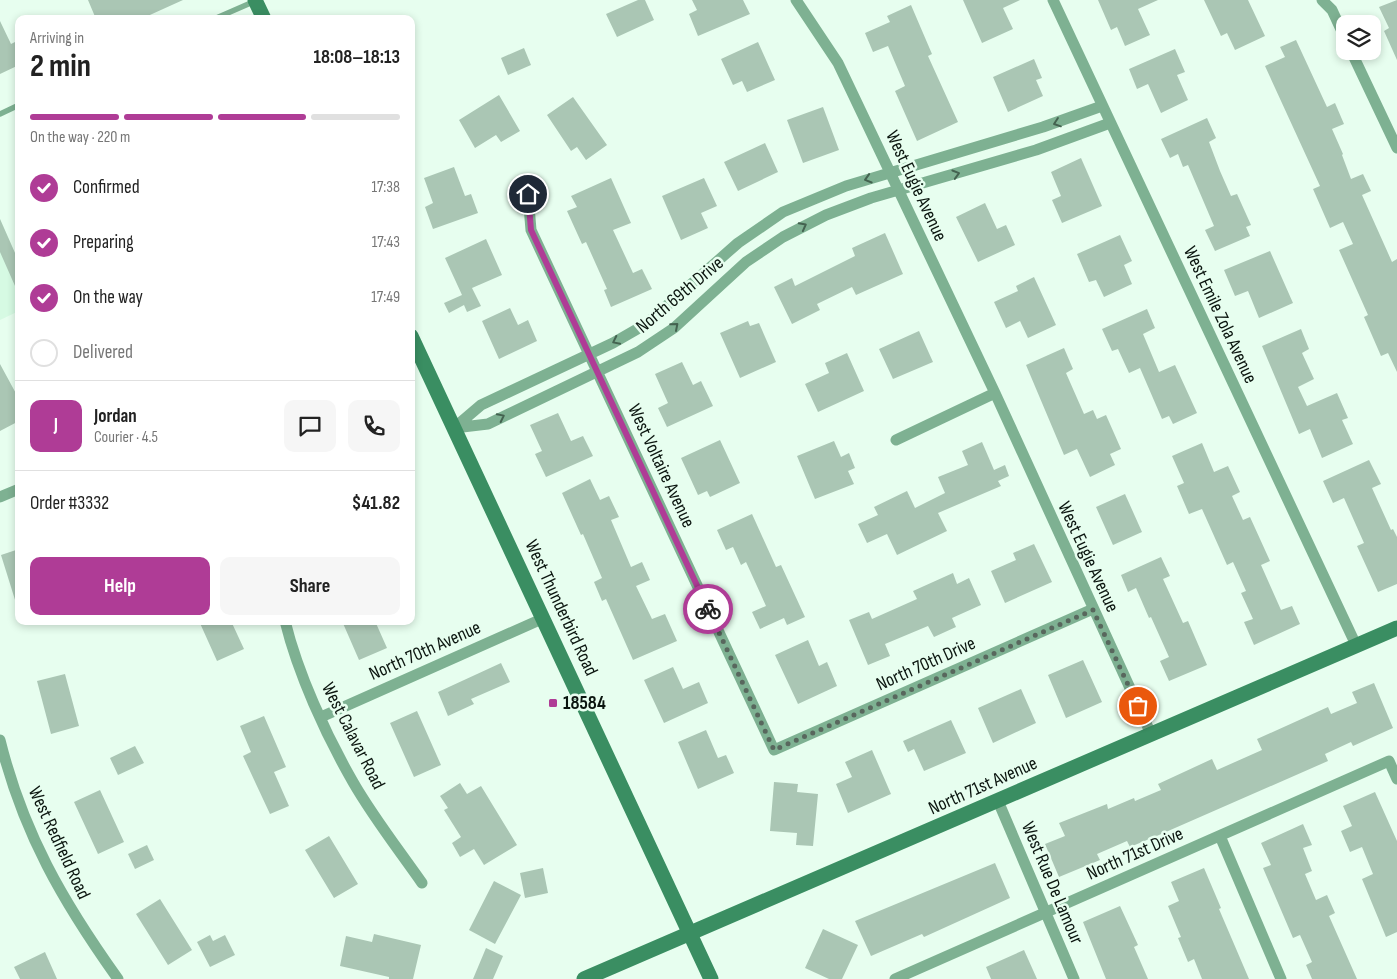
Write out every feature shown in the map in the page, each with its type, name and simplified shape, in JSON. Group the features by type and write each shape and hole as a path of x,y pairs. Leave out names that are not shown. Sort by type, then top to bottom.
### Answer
{"street":[{"path":"255,0 262,15"},
{"name":"West Eugie Avenue","path":"796,0 838,63 995,393 1093,610 1152,734"},
{"name":"West Emile Zola Avenue","path":"1053,0 1356,645"},
{"path":"1322,0 1332,10 1336,19"},
{"path":"1355,60 1397,148"},
{"name":"North 69th Drive","path":"454,428 481,405 589,354 646,324 740,242 775,217 801,203 824,193 1043,127 1102,106"},
{"name":"North 69th Drive","path":"454,428 488,424 657,342 752,258 783,237 826,215 899,190 1036,150 1110,123"},
{"name":"West Voltaire Avenue","path":"528,194 531,230 774,750"},
{"path":"740,242 752,258"},
{"name":"West Thunderbird Road","path":"415,345 711,979"},
{"path":"896,440 995,393"},
{"path":"0,497 15,491"},
{"name":"North 70th Drive","path":"774,750 1093,610"},
{"name":"North 70th Avenue","path":"321,717 544,618"},
{"name":"West Calavar Road","path":"286,625 289,639 321,717 354,783 422,883"},
{"name":"North 71st Avenue","path":"584,979 1397,628"},
{"name":"West Redfield Road","path":"0,740 20,805 55,884 81,927 118,979"},
{"name":"North 71st Drive","path":"895,979 1389,761 1397,779"},
{"name":"West Rue De Lamour","path":"998,801 1074,979"},
{"path":"1220,836 1281,979"}],"lane":[{"path":"223,15 255,0"},
{"path":"0,114 15,107"}],"shaded area":[{"path":"0,219 15,253 15,313 0,320"}],"building":[{"path":"88,0 183,0 150,15 94,15"},
{"path":"638,0 645,0 654,20 617,37 606,14"},
{"path":"692,0 743,0 750,14 698,36 689,14 697,10"},
{"path":"963,0 1020,0 1003,8 1013,29 982,43"},
{"path":"1098,0 1158,0 1138,9 1150,35 1125,46 1117,27 1111,30"},
{"path":"1204,0 1248,0 1265,36 1235,50 1227,33 1221,36"},
{"path":"1397,0 1397,60 1384,31 1389,28 1379,7"},
{"path":"911,5 932,54 928,56 958,122 917,141 895,91 905,86 888,46 873,52 865,33 890,22 887,16"},
{"path":"0,21 11,44 15,42 15,67 0,74"},
{"path":"1296,40 1327,107 1335,103 1344,124 1332,129 1351,179 1363,174 1371,191 1362,195 1392,262 1397,259 1397,372 1388,353 1381,356 1364,317 1368,315 1339,250 1353,244 1343,222 1330,228 1313,189 1320,186 1265,66 1285,57 1280,47"},
{"path":"758,42 775,80 747,92 742,81 733,85 721,59"},
{"path":"524,48 531,65 508,75 501,58"},
{"path":"1175,49 1185,72 1177,75 1188,100 1161,113 1148,84 1137,89 1129,69"},
{"path":"1034,59 1042,78 1036,80 1043,96 1008,112 993,77"},
{"path":"499,95 520,131 501,142 496,135 475,148 459,120"},
{"path":"573,97 607,145 586,160 577,147 571,151 547,115"},
{"path":"823,107 839,150 803,163 787,120"},
{"path":"1207,118 1216,138 1209,142 1220,171 1231,196 1237,194 1251,225 1246,227 1250,236 1215,251 1205,230 1214,226 1188,165 1183,167 1178,154 1170,158 1161,139"},
{"path":"765,143 778,172 738,191 724,162"},
{"path":"1081,158 1102,206 1062,223 1052,200 1061,196 1051,172"},
{"path":"454,167 465,196 471,194 478,213 433,229 425,207 433,203 424,178"},
{"path":"611,178 631,223 613,230 633,273 642,269 652,289 611,307 604,290 607,289 586,242 582,244 567,211 577,207 571,196"},
{"path":"704,178 717,206 701,213 708,228 681,240 662,196"},
{"path":"985,203 997,229 1006,225 1015,245 978,262 956,217"},
{"path":"0,219 15,253 15,286 0,252"},
{"path":"885,233 903,274 856,295 852,287 817,304 820,310 792,324 774,287 792,278 795,286 855,256 852,248"},
{"path":"1120,235 1132,261 1124,265 1132,284 1104,297 1096,280 1089,282 1077,254"},
{"path":"486,239 502,275 472,288 481,306 467,312 464,305 449,313 444,303 462,295 445,258"},
{"path":"1270,251 1293,303 1259,318 1248,291 1235,296 1224,270"},
{"path":"1034,277 1056,325 1028,338 1020,321 1006,328 994,302 1018,291 1016,286"},
{"path":"510,308 518,325 528,320 537,341 499,359 482,321"},
{"path":"1147,309 1155,328 1143,334 1159,372 1175,365 1197,413 1173,424 1169,416 1162,419 1140,368 1129,373 1118,349 1112,351 1102,329"},
{"path":"748,321 750,326 759,323 776,362 740,378 720,333"},
{"path":"1301,329 1309,349 1302,353 1314,379 1298,387 1307,406 1337,393 1348,418 1342,420 1353,444 1322,458 1310,429 1299,434 1262,346"},
{"path":"919,331 933,362 893,379 879,349"},
{"path":"1064,348 1073,369 1066,373 1084,414 1093,410 1097,419 1106,415 1121,449 1110,454 1115,465 1090,477 1077,449 1064,455 1026,365"},
{"path":"847,353 864,391 818,412 805,384 829,373 825,363"},
{"path":"682,362 693,385 701,381 713,406 667,427 658,408 668,403 655,374"},
{"path":"0,364 15,392 15,423 0,431"},
{"path":"558,413 571,441 583,436 593,456 546,477 535,454 542,451 530,425"},
{"path":"720,440 740,483 710,497 707,491 698,495 681,458"},
{"path":"834,441 841,457 849,453 855,468 848,471 854,484 815,499 797,456"},
{"path":"982,442 994,470 1005,465 1009,476 998,481 1001,486 938,513 947,531 897,555 887,534 867,543 858,524 878,515 874,507 907,491 915,508 945,493 938,477 968,465 962,451"},
{"path":"1202,443 1214,472 1228,466 1240,492 1232,496 1243,520 1250,517 1270,561 1261,565 1281,610 1292,606 1300,624 1254,645 1244,622 1253,619 1241,593 1246,591 1233,562 1227,565 1202,509 1189,514 1177,486 1184,483 1172,456"},
{"path":"1369,460 1381,484 1372,488 1391,530 1393,529 1397,537 1397,584 1378,592 1357,546 1364,543 1344,498 1333,503 1323,481"},
{"path":"590,479 600,500 609,496 619,517 611,520 631,567 642,562 650,580 636,586 652,619 665,614 677,641 633,660 606,599 602,601 594,582 602,578 583,534 581,535 562,493"},
{"path":"1125,494 1142,532 1113,545 1096,507"},
{"path":"752,514 776,567 781,565 805,617 787,625 784,618 760,629 752,612 766,606 746,562 741,565 733,547 726,550 717,530"},
{"path":"1034,544 1052,582 1005,603 991,571 1016,560 1013,553"},
{"path":"15,550 15,600 1,555"},
{"path":"1161,557 1170,576 1163,579 1183,623 1188,621 1207,665 1169,681 1160,661 1169,657 1151,617 1149,618 1136,588 1128,592 1121,575"},
{"path":"953,573 957,584 969,578 981,605 952,618 956,627 934,637 928,626 885,644 890,656 868,665 849,620 869,612 872,619 917,599 913,591"},
{"path":"201,625 233,625 244,649 217,661"},
{"path":"344,625 377,625 387,648 359,660"},
{"path":"808,640 819,666 827,662 837,686 798,704 775,655"},
{"path":"1083,660 1102,702 1066,718 1048,675"},
{"path":"501,663 510,682 471,699 474,704 448,716 438,692"},
{"path":"673,667 683,689 699,682 708,703 664,723 644,680"},
{"path":"65,674 79,726 51,734 37,681"},
{"path":"1374,683 1393,728 1353,746 1351,742 1325,754 1328,761 1159,835 1130,847 1127,841 1097,854 1100,860 1059,877 1045,844 1065,836 1059,823 1107,804 1108,809 1134,798 1135,801 1161,790 1158,784 1212,759 1217,770 1262,750 1257,739 1328,707 1331,714 1357,703 1352,692"},
{"path":"1021,689 1036,723 993,743 978,708"},
{"path":"417,711 441,765 414,777 390,723"},
{"path":"264,716 286,767 274,772 289,806 270,814 243,756 251,752 240,726"},
{"path":"951,720 966,753 924,771 914,749 908,752 903,741"},
{"path":"706,730 718,758 726,755 734,773 698,789 678,742"},
{"path":"135,746 144,763 118,775 110,758"},
{"path":"872,750 891,794 848,813 836,784 852,777 845,762"},
{"path":"774,782 798,784 797,792 818,794 813,846 796,845 797,833 770,831"},
{"path":"460,783 467,794 481,786 517,845 484,865 474,849 460,857 452,843 461,837 444,810 448,808 440,796"},
{"path":"100,790 124,842 98,854 74,802"},
{"path":"1375,792 1397,841 1397,932 1386,937 1362,879 1373,874 1362,847 1350,852 1341,831 1352,826 1343,806"},
{"path":"1303,824 1312,845 1303,848 1312,871 1305,874 1316,900 1327,895 1335,913 1329,916 1357,979 1312,979 1306,965 1312,962 1300,935 1293,938 1263,868 1271,865 1261,843"},
{"path":"329,836 358,884 334,898 305,850"},
{"path":"147,845 154,860 135,869 128,854"},
{"path":"995,863 1010,898 924,937 922,934 871,956 855,921"},
{"path":"543,868 548,893 525,898 520,873"},
{"path":"1204,868 1221,908 1219,909 1249,979 1202,979 1194,959 1188,962 1178,938 1181,937 1168,906 1179,901 1171,882"},
{"path":"494,881 521,895 495,944 469,930"},
{"path":"160,899 192,950 168,965 136,914"},
{"path":"1120,906 1138,945 1134,947 1148,979 1106,979 1083,922"},
{"path":"823,929 858,945 842,979 829,979 805,968"},
{"path":"374,934 421,945 413,979 389,979 389,977 340,966 346,936 372,942"},
{"path":"210,935 213,941 225,935 235,955 210,967 197,942"},
{"path":"486,948 503,956 493,979 473,979"},
{"path":"1024,950 1037,979 991,979 986,967"},
{"path":"45,952 57,979 20,979 14,967"}],"way so far":[{"path":"708,609 774,750 1093,610 1138,706"}],"place":[{"name":"18584","path":"553,703"}],"route":[{"path":"528,194 531,230 708,609"}]}
